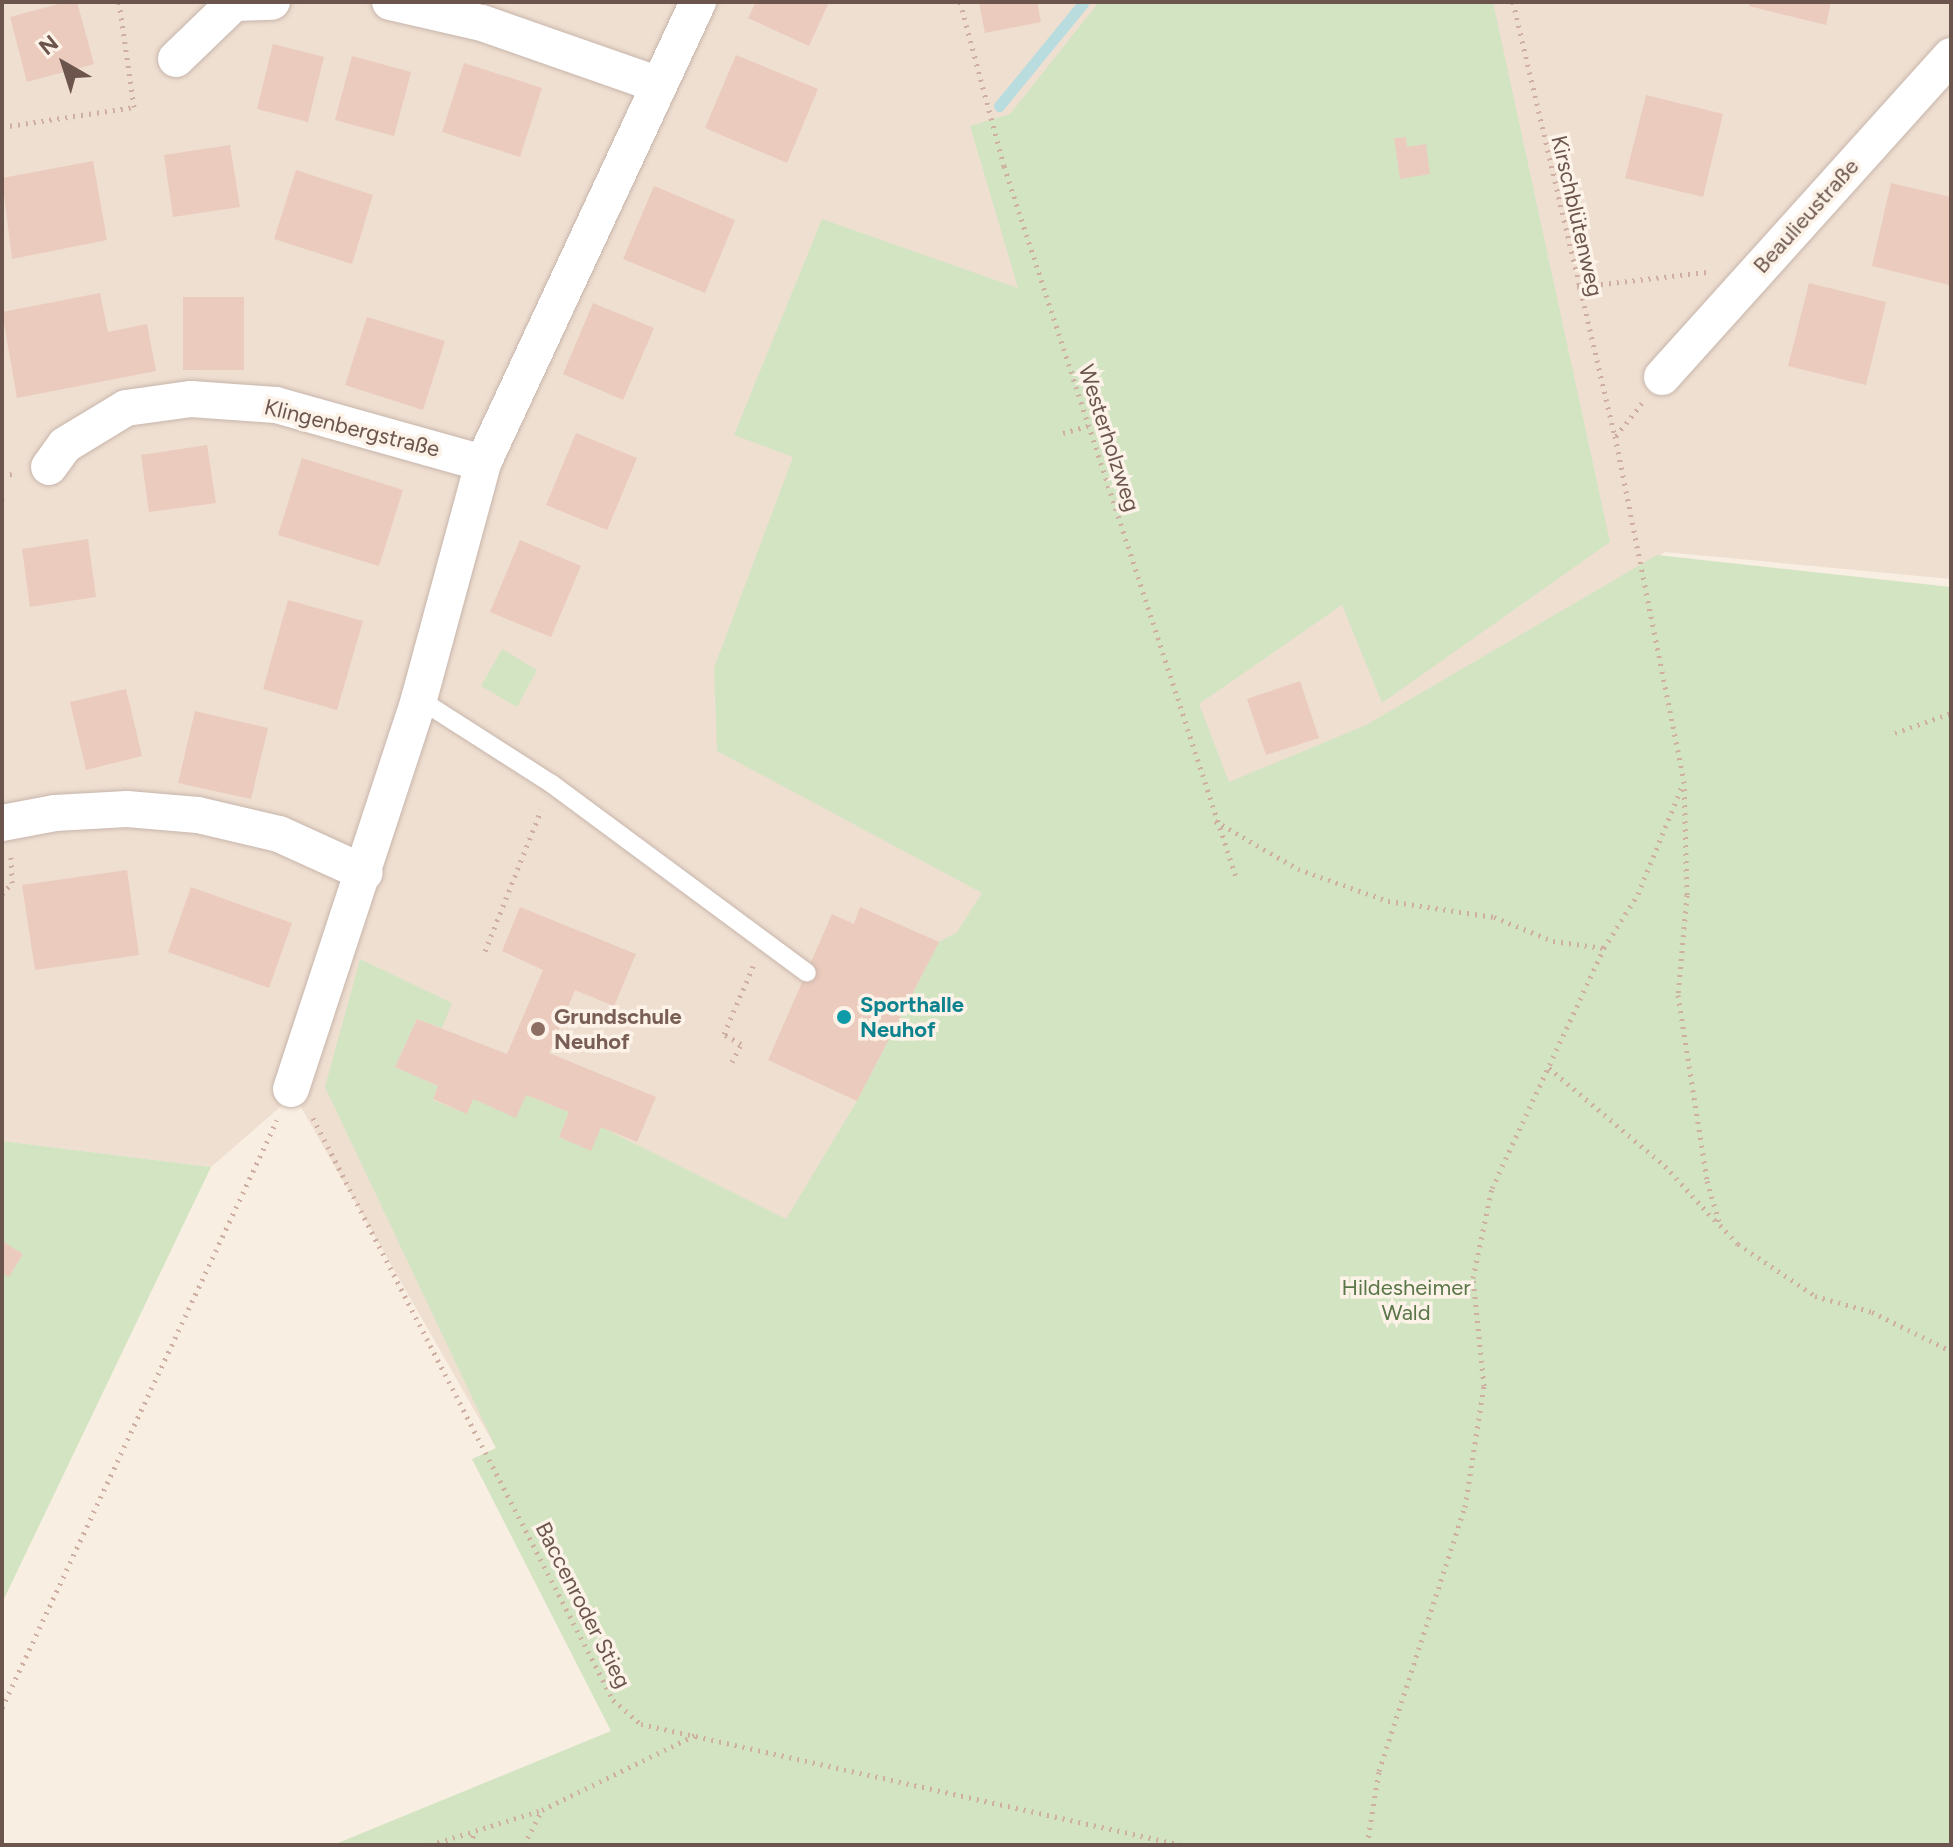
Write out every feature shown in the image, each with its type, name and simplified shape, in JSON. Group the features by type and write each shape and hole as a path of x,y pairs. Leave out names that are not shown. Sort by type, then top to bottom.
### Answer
{"street":[{"path":"176,59 234,3 272,2"},
{"path":"390,2 482,23 656,84"},
{"path":"291,1089 365,873 419,699 483,463 656,84 698,2"},
{"name":"Beaulieustraße","path":"1662,377 1951,56"},
{"name":"Klingenbergstraße","path":"49,467 65,445 126,408 191,399 276,405 483,463"},
{"path":"2,823 55,813 127,809 198,815 279,834 365,873"}],"lane":[{"path":"419,699 552,784 807,973"}],"path":[{"path":"2,127 134,107 119,2"},
{"name":"Westerholzweg","path":"960,2 1004,166 1215,821 1237,880"},
{"name":"Kirschblütenweg","path":"1513,2 1576,287 1615,436 1684,781 1687,895 1678,995 1707,1181 1720,1225"},
{"path":"1576,287 1762,265"},
{"path":"1063,433 1088,426"},
{"path":"2,499 2,506"},
{"path":"1895,733 1951,713"},
{"path":"1367,1845 1379,1771 1465,1507 1484,1386 1473,1278 1492,1188 1604,948 1638,894 1684,781"},
{"path":"485,951 552,784"},
{"path":"1215,821 1298,869 1388,901 1494,917 1553,941 1604,948"},
{"path":"732,1062 741,1044 724,1034 764,942"},
{"path":"1549,1068 1665,1166 1738,1244 1815,1296 1872,1312 1951,1351"},
{"path":"2,1708 291,1089"},
{"name":"Baccenroder Stieg","path":"291,1089 327,1138 613,1700 641,1724 1182,1845"},
{"path":"430,1845 542,1810 695,1734"},
{"path":"524,1845 542,1810"},
{"path":"470,1845 475,1831"}],"shaded area":[{"path":"2,2 1951,2 1951,579 1665,552 1248,845 724,1325 496,1448 294,1095 211,1167 2,1141"}],"green space":[{"name":"Hildesheimer Wald","path":"1099,2 1493,2 1610,542 1382,703 1342,605 1199,704 1229,782 1366,725 1657,555 1951,587 1951,1845 333,1845 611,1731 472,1459 496,1448 325,1087 360,959 452,1003 442,1028 417,1019 395,1067 438,1086 433,1100 467,1114 473,1099 526,1095 569,1112 559,1137 591,1150 601,1127 786,1219 857,1101 939,942 957,932 982,893 717,751 714,668 793,457 734,435 822,219 1018,288 970,126 1010,114"},
{"path":"502,649 537,670 517,707 481,686"},
{"path":"2,1141 211,1167 2,1603"}],"building":[{"path":"66,2 77,2 94,64 27,82 10,17"},
{"path":"756,2 829,2 809,46 748,18"},
{"path":"979,2 1037,2 1041,22 985,33"},
{"path":"1750,2 1831,2 1826,25 1749,6"},
{"path":"273,44 324,57 308,122 257,109"},
{"path":"736,55 818,89 787,163 705,128"},
{"path":"352,56 411,72 394,136 335,120"},
{"path":"464,63 542,88 520,157 442,132"},
{"path":"1646,95 1723,114 1703,197 1625,178"},
{"path":"1406,137 1407,147 1426,144 1430,174 1400,179 1394,138"},
{"path":"230,145 240,207 173,217 164,155"},
{"path":"93,161 107,240 12,259 2,178"},
{"path":"296,170 373,195 352,264 274,239"},
{"path":"1891,183 1951,197 1949,285 1872,266"},
{"path":"654,186 735,220 705,293 623,259"},
{"path":"1809,283 1886,302 1866,385 1788,366"},
{"path":"100,293 108,332 147,324 156,371 17,398 2,312"},
{"path":"183,297 244,297 244,370 183,370"},
{"path":"593,303 654,328 623,400 563,374"},
{"path":"367,317 445,341 423,410 345,385"},
{"path":"576,433 637,458 607,530 546,505"},
{"path":"207,445 216,503 149,512 141,455"},
{"path":"302,458 403,490 379,566 278,535"},
{"path":"88,539 96,597 30,607 22,549"},
{"path":"520,540 581,566 551,637 490,612"},
{"path":"288,600 363,621 337,710 263,689"},
{"path":"1300,681 1319,738 1266,755 1247,699"},
{"path":"126,689 142,756 86,770 70,702"},
{"path":"195,711 268,728 251,799 178,783"},
{"path":"127,870 139,955 35,970 22,885"},
{"path":"191,887 292,923 269,988 168,952"},
{"name":"Grundschule Neuhof","path":"520,907 636,954 614,1006 575,990 549,1053 656,1097 637,1142 601,1127 591,1151 559,1137 569,1112 526,1095 516,1118 473,1099 467,1114 433,1099 438,1086 395,1067 417,1019 507,1054 543,970 502,951"},
{"name":"Sporthalle Neuhof","path":"860,907 939,942 857,1101 768,1060 832,914 854,924"},
{"path":"2,1241 23,1254 9,1277 2,1273"}],"waterway":[{"path":"999,106 1084,2"}],"place":[{"name":"Sporthalle Neuhof","path":"844,1017"},
{"name":"Grundschule Neuhof","path":"538,1029"}]}
